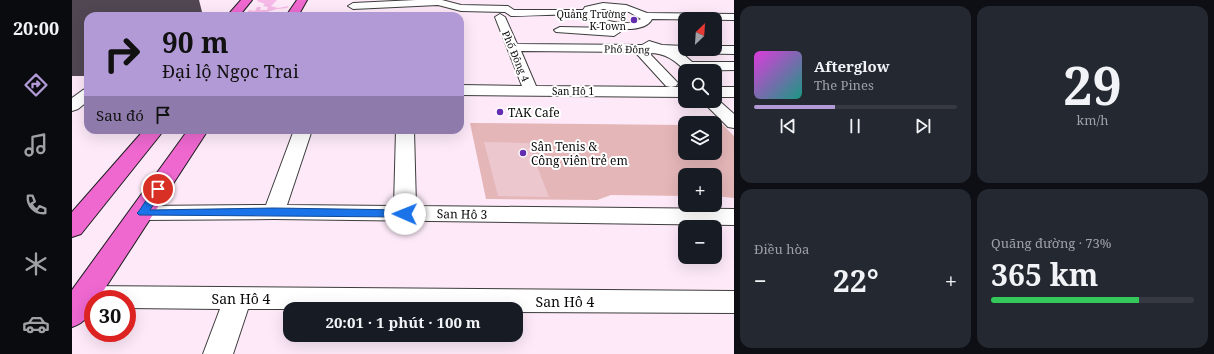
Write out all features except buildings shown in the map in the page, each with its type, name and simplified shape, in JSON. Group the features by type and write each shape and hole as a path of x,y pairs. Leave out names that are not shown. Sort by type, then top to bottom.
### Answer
{"main road":[{"path":"236,12 247,0"},
{"path":"294,12 302,0"},
{"path":"72,228 151,134"},
{"path":"78,306 195,134"}],"street":[{"path":"538,0 572,48"},
{"path":"632,0 649,16"},
{"path":"377,10 411,3 442,3 450,10 476,8 506,15"},
{"path":"573,4 584,13 598,20 632,29 647,47 661,49 675,54 686,64"},
{"path":"353,6 377,10 430,11"},
{"path":"671,6 680,12"},
{"path":"464,16 584,13 595,7 612,7 631,10 649,16 678,17"},
{"name":"Phố Đông 4","path":"506,15 531,91"},
{"path":"560,30 632,29 646,21 649,16"},
{"path":"722,17 734,17"},
{"name":"Phố Đông","path":"520,47 572,48 678,45"},
{"name":"Phố Đông","path":"661,49 728,46"},
{"path":"647,47 641,54 671,83"},
{"path":"722,67 734,66"},
{"path":"72,90 84,90"},
{"name":"San Hô 1","path":"464,90 678,92"},
{"path":"722,92 734,92"},
{"path":"72,106 84,96"},
{"path":"718,108 734,123"},
{"path":"274,212 302,134"},
{"path":"405,134 405,214"},
{"name":"San Hô 3","path":"142,213 274,212 734,217"},
{"path":"218,354 238,298"},
{"name":"San Hô 4","path":"78,306 238,298 734,302"}],"shaded area":[{"path":"470,123 678,125 678,160 722,160 722,125 734,136 734,198 722,197 722,168 678,168 678,196 611,195 597,200 486,199"},
{"path":"484,142 528,143 549,197 498,196"}],"sand":[{"path":"277,0 271,6 278,8 289,6 287,8 267,12 248,12 249,10 255,11 257,7 261,7 260,10 267,10 268,7 263,6 265,4 257,1"}],"place":[{"name":"Quảng Trường K-Town","path":"634,20"},
{"name":"TAK Cafe","path":"500,112"},
{"name":"Sân Tenis & Công viên trẻ em","path":"523,153"}],"route":[{"path":"158,189 142,213 274,212 405,214"}]}
